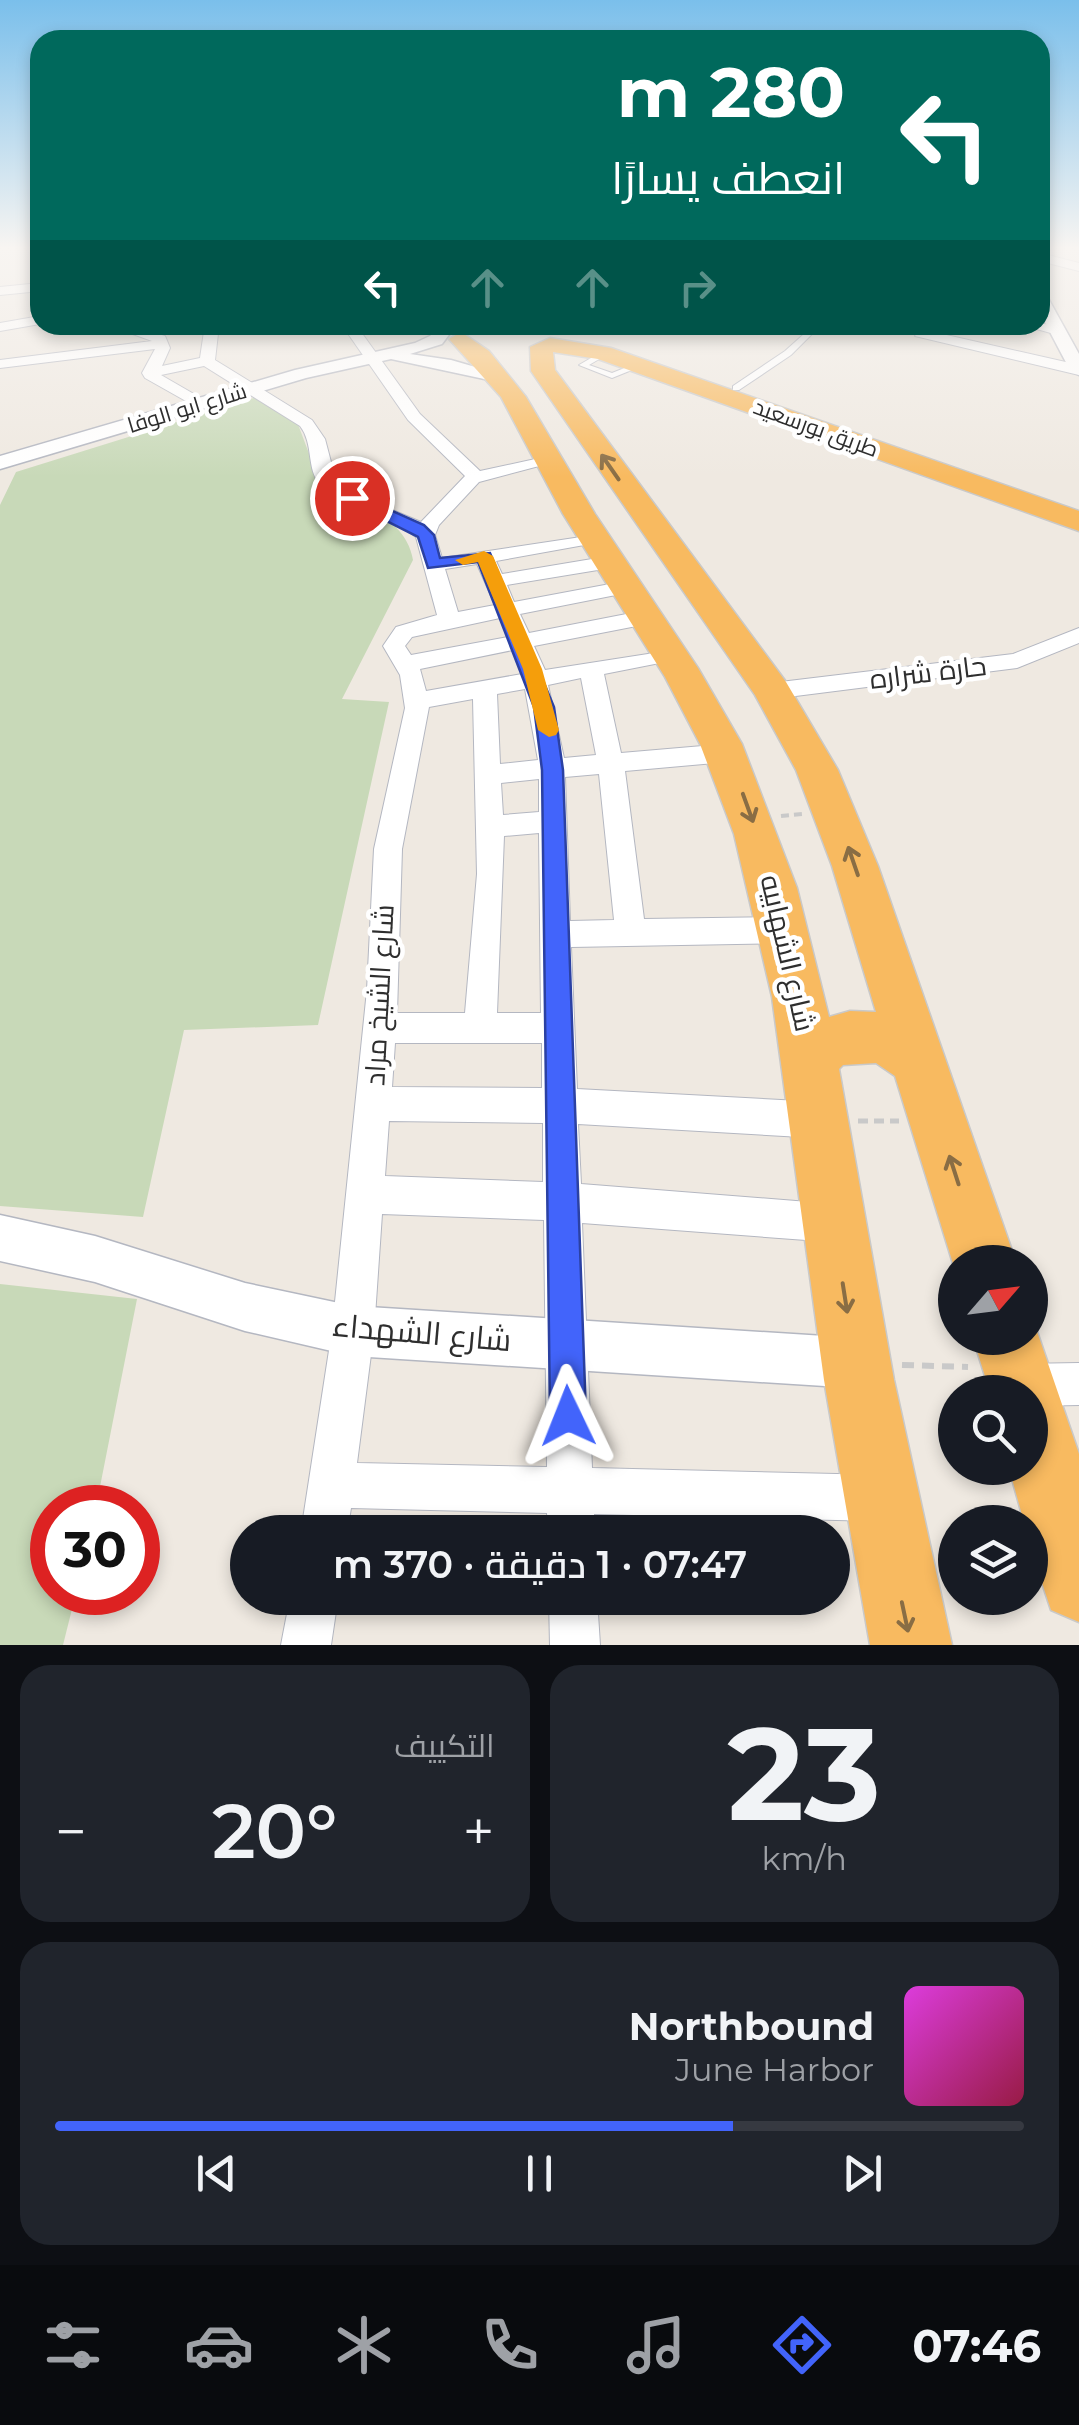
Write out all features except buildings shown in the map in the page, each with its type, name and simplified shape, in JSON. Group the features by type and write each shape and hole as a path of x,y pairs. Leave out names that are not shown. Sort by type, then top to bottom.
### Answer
{"highway":[{"path":"497,345 543,335"},
{"name":"طريق بورسعيد","path":"596,335 609,344 736,388 1079,522"},
{"name":"طريق بورسعيد","path":"497,345 604,353 838,428"},
{"path":"497,345 539,359 542,372 772,691 802,742 835,812 978,1245"},
{"name":"شارع الشهابيه","path":"497,345 549,461 726,753 752,818 786,930 812,1058 856,1363 911,1645"},
{"name":"طريق بورسعيد","path":"890,447 1079,507"},
{"path":"621,578 618,530 636,527 644,515"},
{"path":"621,578 646,561 680,564"},
{"path":"812,1058 835,1039 859,1035 894,1043 917,1058"},
{"path":"1048,1454 1079,1582"}],"street":[{"path":"1055,324 1079,370"},
{"path":"1050,329 1058,331"},
{"path":"153,335 163,344"},
{"path":"207,361 211,335"},
{"path":"357,335 414,417 476,476"},
{"path":"955,335 993,342 1079,370"},
{"path":"0,364 163,344"},
{"path":"150,373 163,344"},
{"name":"شارع ابو الوفا","path":"0,464 375,356 429,344 497,345"},
{"name":"شارع ابو الوفا","path":"375,356 439,362 497,345"},
{"path":"150,373 207,361 310,428 320,446 322,475 332,488 397,515 426,535"},
{"path":"150,373 200,404"},
{"path":"447,621 426,535 430,523 476,476 549,461"},
{"path":"434,564 496,582 621,578"},
{"path":"591,670 418,701 405,664 394,651 399,636 447,621 496,582 621,578"},
{"path":"405,664 521,641 621,578"},
{"path":"621,578 591,670 611,765 631,933"},
{"path":"496,582 536,680 552,770 571,1510"},
{"name":"حارة شراره","path":"772,691 1017,660 1079,635"},
{"path":"480,1028 490,928 492,826 486,689"},
{"name":"شارع الشيخ مراد","path":"327,1515 353,1331 366,1194 380,1028 388,849 418,701"},
{"path":"491,774 726,753"},
{"path":"492,826 554,822"},
{"path":"556,934 786,930"},
{"path":"380,1028 559,1028"},
{"path":"373,1104 560,1106 819,1120"},
{"path":"366,1194 562,1202 833,1223"},
{"name":"شارع الشهداء","path":"0,1238 95,1259 245,1308 353,1331 856,1363"},
{"path":"331,1486 571,1510 880,1498"},
{"path":"306,1645 311,1615"},
{"path":"574,1615 575,1645"}],"lane":[{"path":"736,388 807,335"}],"path":[{"path":"752,818 835,812"},
{"path":"819,1120 938,1122"},
{"path":"856,1363 979,1375"}],"green space":[{"path":"260,396 296,419 325,496 353,503 392,523 409,546 413,560 342,699 389,702 318,1025 184,1030 143,1217 0,1206 0,505 16,472"},
{"path":"0,1284 137,1299 100,1485 30,1485 30,1615 70,1615 63,1645 0,1645"}],"slow traffic":[{"path":"463,560 484,556 532,669 549,730"}],"route":[{"path":"352,498 397,515 426,535 434,564 484,556 544,707 552,770 568,1416"}]}
